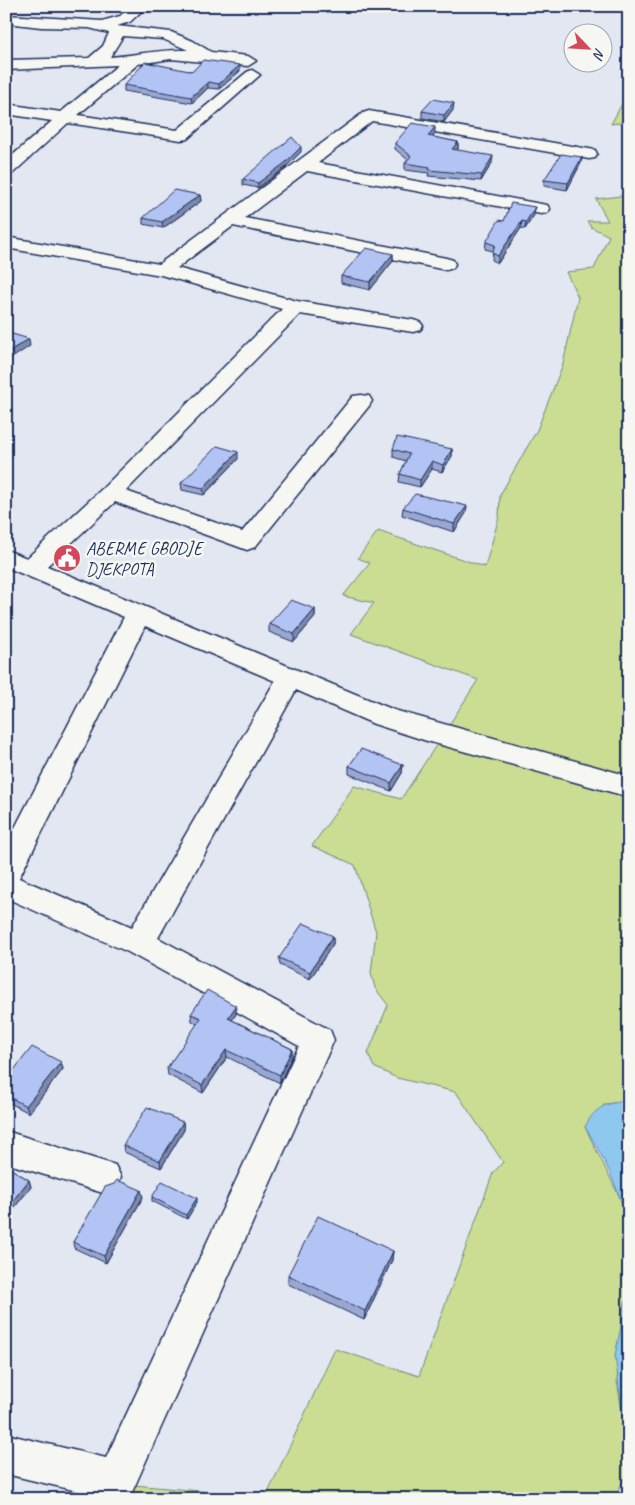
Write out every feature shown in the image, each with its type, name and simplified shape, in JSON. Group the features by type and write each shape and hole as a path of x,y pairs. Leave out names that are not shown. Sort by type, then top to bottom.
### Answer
{"street":[{"path":"92,63 106,54 113,31 140,6"},
{"path":"6,19 42,23 76,22 113,31 166,35 188,44 207,56"},
{"path":"113,31 139,55"},
{"path":"6,65 92,63 139,55 162,57 170,54 207,56 250,68 181,135 6,109"},
{"path":"6,170 63,118 139,55"},
{"path":"163,270 369,116 589,154"},
{"path":"303,165 541,208"},
{"path":"230,220 446,264"},
{"path":"6,242 163,270 295,307 413,326"},
{"path":"31,567 111,493 295,307"},
{"path":"111,493 248,542 361,401"},
{"path":"6,558 384,717 437,734 629,787"},
{"path":"6,874 138,614"},
{"path":"139,943 289,678"},
{"path":"6,885 139,943 318,1040 112,1489 6,1454"},
{"path":"6,1147 103,1177"}],"green space":[{"path":"629,91 629,122 611,124"},
{"path":"629,195 629,779 447,728 478,680 351,634 374,603 343,596 370,563 358,558 378,531 485,567 499,517 500,495 537,430 563,364 578,297 566,272 594,269 609,236 591,227 587,221 608,221 596,199"},
{"path":"437,744 629,798 629,1101 605,1104 585,1127 624,1206 629,1233 629,1289 622,1313 617,1381 623,1418 629,1436 629,1469 614,1499 129,1499 134,1485 266,1497 335,1349 419,1376 493,1173 503,1162 456,1092 397,1078 374,1067 368,1053 388,1005 375,988 371,973 376,932 355,865 312,846 354,786 401,799"}],"water":[{"path":"629,1101 629,1233 618,1192 585,1127 597,1110 602,1107 608,1104"},
{"path":"629,1289 629,1436 623,1418 615,1355"}],"building":[{"path":"203,60 240,65 219,84 208,82 191,97 124,85 145,62 189,71 194,70"},
{"path":"433,99 454,103 444,115 422,111"},
{"path":"412,123 435,127 428,136 458,142 452,149 493,156 482,175 429,170 430,167 405,163 411,156 395,143"},
{"path":"292,137 301,147 285,163 258,183 243,179"},
{"path":"561,154 582,157 568,183 544,180"},
{"path":"174,190 200,195 162,222 143,218"},
{"path":"511,203 535,207 526,222 522,221 498,256 492,253 495,245 486,242 499,220 504,221"},
{"path":"366,248 393,254 370,282 341,276"},
{"path":"6,332 29,339 6,353"},
{"path":"397,437 452,449 443,465 432,461 420,480 400,474 409,454 393,449"},
{"path":"217,446 238,452 203,488 181,483"},
{"path":"415,494 467,506 454,524 403,508"},
{"path":"291,600 315,609 294,634 269,624"},
{"path":"361,749 403,765 391,783 349,766"},
{"path":"303,923 333,936 310,972 279,958"},
{"path":"207,990 236,1006 228,1018 292,1049 280,1075 226,1050 202,1085 167,1068 201,1018 191,1014"},
{"path":"32,1047 61,1062 26,1106 6,1095 6,1080"},
{"path":"147,1107 183,1122 160,1161 123,1145"},
{"path":"6,1166 29,1180 8,1207 6,1206"},
{"path":"117,1180 141,1190 104,1256 73,1242 105,1187 114,1184"},
{"path":"162,1181 197,1198 186,1215 152,1197"},
{"path":"318,1216 393,1251 365,1311 288,1275"}],"place":[{"name":"ABERME GBODJE DJEKPOTA","path":"67,558"}]}
